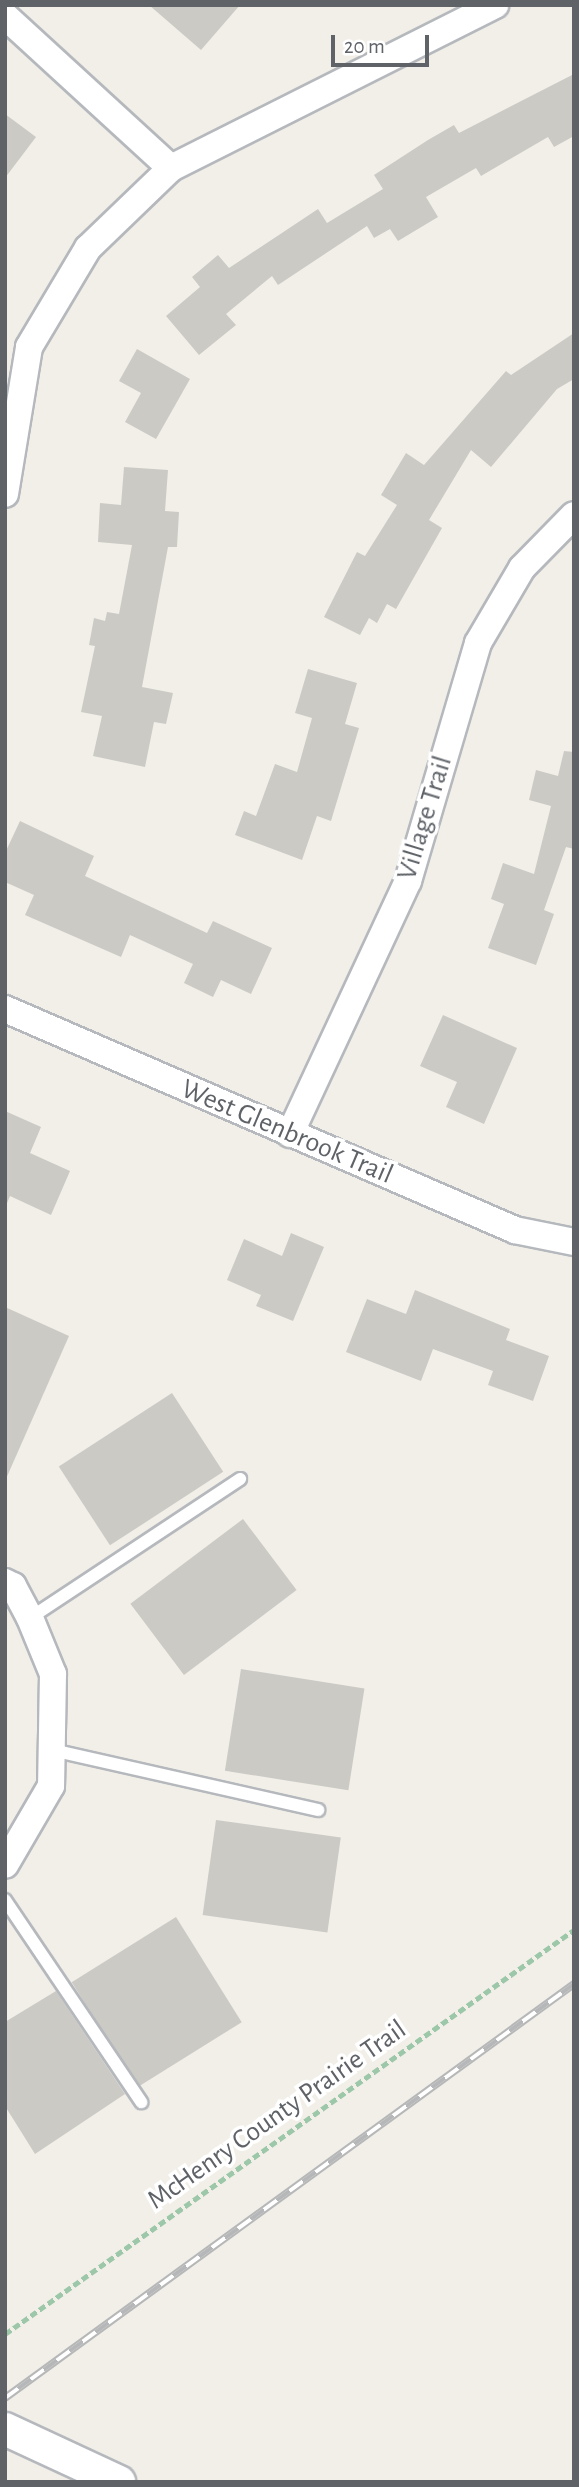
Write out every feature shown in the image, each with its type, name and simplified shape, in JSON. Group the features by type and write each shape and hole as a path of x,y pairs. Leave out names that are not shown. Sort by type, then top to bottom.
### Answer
{"street":[{"path":"5,494 29,347 88,248 171,168 495,5"},
{"path":"5,16 171,168"},
{"name":"Village Trail","path":"290,1134 408,881 478,643 522,568 574,515"},
{"name":"West Glenbrook Trail","path":"5,1009 515,1230 574,1242"},
{"path":"5,1581 13,1586 30,1618 53,1674 51,1786 5,1865"},
{"path":"5,2430 120,2482"}],"lane":[{"path":"30,1618 240,1479"},
{"path":"52,1750 318,1810"},
{"path":"5,1900 141,2102"}],"path":[{"name":"McHenry County Prairie Trail","path":"5,2334 574,1930"}],"building":[{"path":"149,5 240,5 201,50"},
{"path":"574,74 574,136 554,147 548,137 481,176 476,168 426,197 438,217 398,241 390,229 374,238 367,226 278,285 272,276 226,314 236,325 199,355 166,316 200,287 192,277 218,255 229,268 318,209 327,223 383,189 374,175 428,140 454,125 459,133"},
{"path":"5,114 36,137 5,178"},
{"path":"574,333 574,379 557,389 491,467 471,450 429,520 442,528 396,609 387,604 377,623 369,618 360,635 324,617 357,552 365,556 397,505 381,495 406,453 424,465 506,371 511,375"},
{"path":"137,349 190,379 156,439 125,422 141,393 119,381"},
{"path":"124,467 168,470 165,511 179,512 177,547 168,547 142,687 173,693 166,724 154,722 145,767 93,756 102,716 81,712 95,646 89,645 94,618 105,621 107,612 119,614 132,545 98,542 100,503 121,505"},
{"path":"308,669 357,683 345,724 359,728 331,821 317,816 302,860 235,835 244,811 256,816 275,764 297,772 312,718 295,713"},
{"path":"564,751 574,752 574,849 566,847 544,910 554,914 536,965 488,948 504,904 491,899 503,863 534,874 551,806 529,800 536,770 558,776"},
{"path":"20,821 94,856 85,876 207,933 213,921 272,948 251,994 221,980 213,997 184,983 193,964 130,935 121,957 25,915 34,895 5,882 5,853"},
{"path":"443,1015 517,1048 484,1124 446,1107 457,1082 420,1066"},
{"path":"5,1111 41,1127 30,1153 70,1171 51,1215 10,1196 5,1208"},
{"path":"291,1233 324,1247 293,1321 256,1306 261,1295 227,1280 244,1239 282,1256"},
{"path":"415,1290 510,1329 506,1340 549,1356 533,1401 488,1385 493,1371 433,1349 421,1381 346,1352 367,1299 406,1314"},
{"path":"5,1307 69,1336 5,1481"},
{"path":"172,1393 223,1472 110,1545 59,1467"},
{"path":"243,1519 297,1590 184,1675 130,1604"},
{"path":"241,1669 364,1689 348,1790 225,1771"},
{"path":"216,1820 341,1838 327,1933 203,1915"},
{"path":"176,1917 242,2022 137,2087 72,1982"},
{"path":"56,1991 125,2094 35,2154 5,2106 5,2022"}],"railway":[{"path":"5,2398 574,1984"}]}
